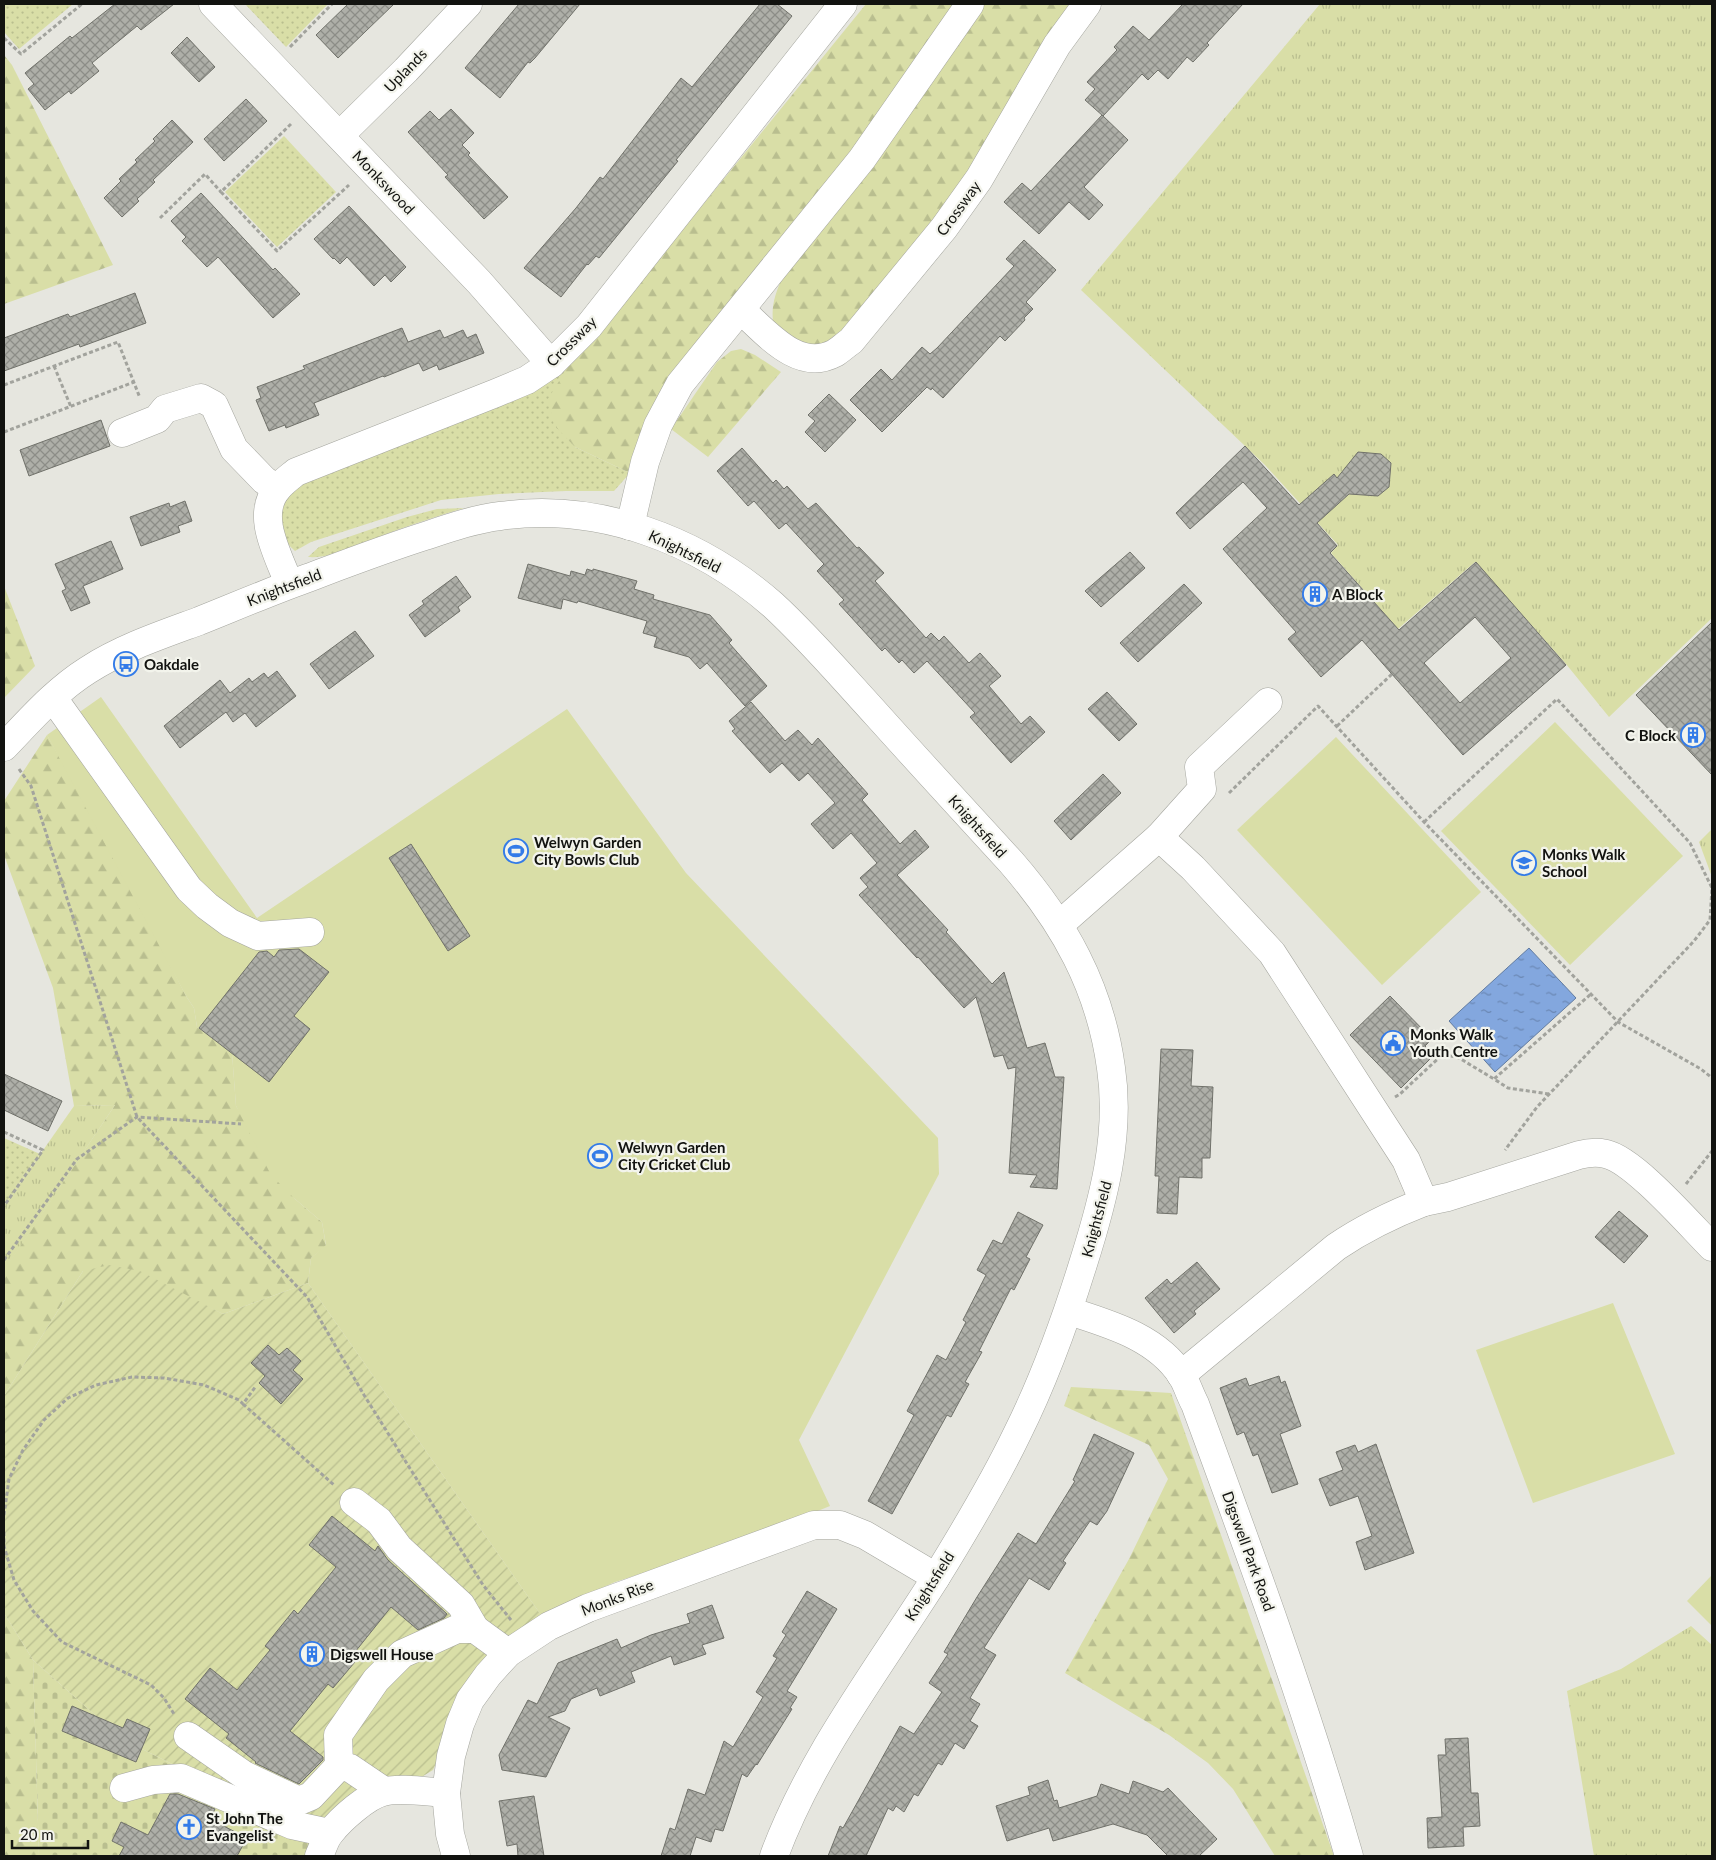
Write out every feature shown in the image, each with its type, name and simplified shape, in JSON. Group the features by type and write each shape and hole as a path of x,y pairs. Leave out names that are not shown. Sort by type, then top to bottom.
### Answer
{"street":[{"name":"Monkswood","path":"213,4 479,282 551,364"},
{"name":"Uplands","path":"340,135 406,70 468,4"},
{"name":"Crossway","path":"289,584 268,527 269,506 277,489 296,472 527,380 551,364 589,326 843,4"},
{"path":"630,526 646,462 658,425 680,384 862,159 970,4"},
{"name":"Crossway","path":"741,310 786,350 800,356 816,359 834,354 850,342 944,228 979,179 1057,45 1087,4"},
{"path":"122,433 156,419 165,409 201,398 214,404 234,450 264,480 277,489"},
{"name":"Knightsfield","path":"9,755 53,698 87,670 128,648 289,584 381,550 452,528 498,516 530,513 557,513 594,517 666,538 728,571 772,604 828,660 1035,890 1069,941 1089,983 1103,1023 1112,1070 1114,1114 1110,1165 1093,1234 1069,1311 1040,1385 1017,1435 990,1486 936,1577 826,1747 796,1802 774,1856"},
{"path":"53,698 189,889 207,906 230,923 258,936 310,932"},
{"path":"1059,925 1159,837 1202,790 1199,766 1268,702"},
{"path":"1159,837 1194,868 1272,953 1406,1160 1424,1202"},
{"path":"1181,1375 1336,1247 1358,1232 1388,1216 1424,1202 1448,1197 1549,1164 1593,1152 1606,1154 1628,1164 1712,1248"},
{"name":"Digswell Park Road","path":"1069,1311 1119,1328 1138,1337 1168,1360 1181,1375 1195,1404 1264,1590 1324,1767 1349,1856"},
{"path":"354,1502 379,1521 399,1548 461,1604 475,1628"},
{"name":"Monks Rise","path":"456,1856 450,1834 446,1793 451,1756 460,1724 470,1700 488,1675 518,1647 549,1626 588,1608 814,1525 840,1525 865,1534 936,1577"},
{"path":"188,1736 244,1775 299,1801 311,1796 338,1766 338,1735 376,1680 402,1654 457,1629 475,1628 518,1647"},
{"path":"338,1766 350,1768 384,1791"},
{"path":"124,1788 153,1780 182,1778 292,1825 324,1845 340,1822 371,1797 384,1791 446,1793"}],"path":[{"path":"4,38 21,54 82,4"},
{"path":"272,65 332,4"},
{"path":"221,192 311,105"},
{"path":"160,218 205,174 277,251 369,166"},
{"path":"4,385 118,342 134,382 4,432"},
{"path":"54,366 70,407"},
{"path":"1336,726 1392,674"},
{"path":"1424,822 1557,699 1690,842 1712,888 1710,920 1694,941 1537,1107 1504,1152"},
{"path":"1202,790 1223,799 1318,706 1424,822 1618,1022 1701,1069 1712,1078"},
{"path":"9,755 31,786 137,1117 307,1296 364,1395 483,1585 518,1647"},
{"path":"1494,1079 1591,994"},
{"path":"1372,1108 1400,1094 1443,1054 1459,1058 1508,1088 1549,1094"},
{"path":"4,1260 77,1159 137,1117 241,1124"},
{"path":"4,1132 43,1150 4,1206"},
{"path":"1669,1204 1712,1152"},
{"path":"4,1515 9,1479 23,1450 44,1420 68,1398 96,1385 132,1377 164,1378 204,1385 239,1400 354,1502"},
{"path":"243,1404 256,1386"},
{"path":"4,1532 4,1546 14,1580 33,1611 62,1642 152,1685 164,1698 188,1736"}],"green space":[{"path":"4,4 73,4 19,49 4,32"},
{"path":"245,4 328,4 286,47"},
{"path":"866,4 956,4 630,473 575,447 554,425 548,399 569,365 597,335"},
{"path":"981,4 1074,4 968,173 877,295 833,343 814,349 774,328 774,301 783,275"},
{"path":"1320,4 1712,4 1712,620 1609,717 1566,664 1475,562 1398,629 1331,553 1338,545 1265,465 1081,290"},
{"path":"4,55 12,65 113,265 4,304"},
{"path":"284,136 336,192 277,247 225,192"},
{"path":"741,349 755,355 781,372 708,457 671,429 717,362 731,351"},
{"path":"569,365 575,447 630,473 614,491 499,494 441,500 311,542 295,551 286,540 282,530 281,505 299,484"},
{"path":"464,508 397,530 342,552 319,557 308,557 319,547 407,517 437,509"},
{"path":"4,586 35,666 4,698"},
{"name":"Welwyn Garden City Cricket Club","path":"101,697 257,918 567,709 686,873 938,1138 939,1174 799,1440 830,1506 743,1541 615,1582 541,1615 308,1283 311,1258 326,1245 322,1222 271,1175 236,1106 232,1053 197,1027 194,1008 47,735"},
{"path":"1555,722 1683,856 1570,965 1441,831"},
{"path":"47,735 110,847 186,996 194,1008 197,1027 232,1053 236,1106 295,1199 322,1222 326,1246 311,1258 308,1283 223,1314 202,1304 83,1271 4,1396 4,1270 115,1105 74,1106 53,988 4,855 4,801"},
{"path":"1336,737 1481,892 1382,985 1237,830"},
{"path":"1712,829 1712,877 1699,842"},
{"path":"115,1105 4,1271 4,1206 74,1106"},
{"path":"4,1138 40,1154 4,1206"},
{"path":"109,1265 140,1271 223,1314 308,1283 541,1615 478,1671 433,1770 329,1833 176,1766 122,1739 33,1660 4,1613 4,1396 83,1271"},
{"path":"1613,1303 1675,1454 1533,1503 1476,1350"},
{"path":"1071,1387 1171,1393 1334,1856 1275,1856 1233,1789 1208,1763 1169,1735 1065,1673 1129,1559 1168,1479 1149,1445 1064,1406"},
{"path":"1712,1575 1712,1626 1687,1601"},
{"path":"4,1613 33,1660 39,1856 4,1856"},
{"path":"1691,1626 1712,1645 1712,1856 1594,1856 1567,1691 1621,1669"},
{"path":"33,1660 122,1739 176,1766 312,1841 306,1856 39,1856"}],"water":[{"path":"1529,948 1576,998 1495,1072 1449,1021"}],"building":[{"path":"115,4 174,4 141,30 137,26 92,63 99,71 71,94 69,91 45,110 28,89 34,84 25,73 70,36 72,38"},
{"path":"348,4 394,4 338,58 316,35"},
{"path":"519,4 580,4 535,58 530,63 528,62 500,98 465,68"},
{"path":"760,4 777,4 792,16 599,258 596,256 587,264 561,297 524,268 600,177 603,179 681,78 692,87"},
{"path":"1183,4 1243,4 1207,43 1209,45 1193,62 1187,57 1168,79 1158,70 1148,80 1142,74 1103,116 1085,100 1095,89 1087,82 1117,50 1114,47 1133,26 1149,40"},
{"path":"187,37 215,67 199,82 171,53"},
{"path":"246,99 267,121 224,161 204,139"},
{"path":"451,109 474,133 462,145 470,153 468,155 508,197 484,219 445,177 448,175 408,132 430,111 439,120"},
{"path":"1102,115 1128,140 1084,187 1103,205 1089,220 1069,202 1039,234 1004,202 1022,183 1031,191"},
{"path":"172,120 193,142 153,180 155,182 122,217 104,198 121,181 119,179 137,162 135,160 155,141 153,139"},
{"path":"201,193 273,270 275,268 300,294 273,318 218,257 207,267 182,241 186,237 171,221"},
{"path":"349,206 406,267 391,282 385,275 374,286 347,257 340,264 314,239"},
{"path":"1024,240 1056,270 1026,302 1033,309 1024,318 1025,320 1005,341 1000,336 943,398 932,388 931,390 927,387 882,432 850,400 881,369 892,380 922,347 930,354 937,348 1014,266 1006,259"},
{"path":"135,293 146,323 80,347 79,344 4,371 4,338 68,314 70,317"},
{"path":"402,328 408,342 440,330 444,338 463,330 467,338 476,334 484,353 439,370 437,365 423,371 419,363 383,376 314,403 319,415 286,428 285,425 269,431 256,400 261,398 257,387 305,369 303,366"},
{"path":"829,394 856,420 825,452 805,432 815,421 808,415"},
{"path":"101,420 110,446 29,476 20,450"},
{"name":"A Block","path":"1245,446 1299,505 1334,474 1337,478 1358,452 1381,454 1391,463 1389,487 1378,496 1349,494 1317,523 1337,546 1330,553 1399,630 1476,562 1566,665 1463,755 1362,640 1321,677 1288,639 1296,632 1223,549 1267,508 1243,482 1190,529 1176,513","holes":["1475,617 1511,658 1460,703 1424,663"]},
{"path":"742,448 773,483 776,480 784,489 787,486 808,509 816,503 857,548 859,547 884,573 875,581 926,638 931,633 939,641 944,636 969,663 980,653 1001,676 989,686 1021,724 1030,716 1045,732 1011,763 970,717 975,713 927,661 914,673 902,660 899,663 885,648 882,651 839,604 844,600 817,571 824,564 786,523 779,529 754,501 748,506 717,471"},
{"path":"185,501 192,521 178,526 180,532 141,546 130,517 169,503 170,507"},
{"path":"111,541 123,569 83,586 90,603 71,611 62,591 66,589 55,564"},
{"path":"1130,552 1145,568 1101,607 1085,591"},
{"path":"528,564 570,576 571,571 585,575 587,569 593,571 593,569 637,581 634,589 654,595 653,599 710,615 732,640 729,643 767,686 745,706 707,663 700,669 689,657 654,647 657,637 643,633 647,621 578,601 577,603 563,599 561,609 518,598"},
{"path":"456,576 471,597 458,607 460,611 425,637 409,615 424,604 422,601"},
{"path":"1184,584 1202,603 1138,662 1120,643"},
{"name":"C Block","path":"1712,622 1712,775 1636,695"},
{"path":"355,631 374,656 329,689 310,664"},
{"path":"277,671 296,696 256,727 245,713 233,722 226,712 180,748 164,726 220,680 230,693 249,678 252,682 264,673 268,678"},
{"path":"1107,692 1137,724 1119,741 1088,709"},
{"path":"751,702 785,741 798,730 812,745 818,738 868,794 862,800 900,844 915,830 929,847 897,875 948,930 946,932 992,984 1004,972 1027,1048 1045,1043 1055,1077 1064,1077 1057,1189 1030,1187 1037,1175 1009,1173 1016,1067 1008,1069 1003,1055 994,1057 976,997 964,1008 859,895 868,887 860,878 877,863 851,833 833,849 811,824 835,803 808,773 799,781 782,763 770,773 732,731 735,729 729,721"},
{"path":"1103,774 1121,793 1071,840 1054,821"},
{"path":"411,844 470,936 448,951 389,858"},
{"path":"299,949 329,972 294,1016 310,1029 269,1082 199,1028 259,952 267,951 274,957 279,950"},
{"name":"Monks Walk Youth Centre","path":"1390,996 1432,1039 1425,1046 1434,1055 1401,1088 1350,1035"},
{"path":"1161,1049 1193,1050 1191,1086 1213,1087 1210,1158 1202,1158 1202,1178 1179,1177 1177,1214 1157,1213 1159,1176 1155,1176"},
{"path":"4,1074 62,1101 48,1131 4,1110"},
{"path":"1619,1211 1648,1236 1624,1263 1595,1237"},
{"path":"1018,1212 1043,1225 1026,1257 1030,1259 1014,1290 1011,1288 979,1351 982,1352 965,1382 969,1384 951,1417 947,1415 892,1514 868,1501 914,1415 907,1411 937,1355 946,1360 966,1322 963,1320 986,1275 977,1270 993,1240 1002,1244"},
{"path":"1197,1262 1220,1289 1194,1311 1196,1314 1174,1333 1145,1298 1167,1279 1171,1284"},
{"path":"268,1345 279,1355 287,1348 301,1361 293,1370 303,1379 281,1404 259,1383 265,1376 251,1363"},
{"path":"1279,1376 1281,1383 1285,1381 1301,1426 1280,1434 1298,1484 1272,1493 1258,1454 1253,1456 1244,1432 1237,1435 1220,1388 1246,1378 1249,1386"},
{"path":"1094,1434 1134,1453 1107,1511 1097,1525 1090,1521 1063,1561 1066,1563 1049,1590 1029,1578 984,1648 996,1655 970,1698 980,1704 970,1721 978,1726 964,1749 955,1743 942,1765 938,1763 918,1796 914,1794 904,1812 896,1806 893,1811 888,1808 866,1856 828,1856 840,1826 843,1828 900,1726 914,1734 942,1692 929,1683 948,1654 944,1652 977,1597 1018,1533 1036,1544 1075,1481 1073,1480"},
{"path":"1376,1444 1414,1553 1365,1570 1356,1542 1372,1536 1358,1496 1330,1506 1319,1479 1343,1470 1336,1452 1355,1445 1358,1452"},
{"name":"Digswell House","path":"332,1516 375,1551 378,1546 388,1560 447,1614 444,1618 418,1630 391,1607 355,1652 360,1656 333,1688 328,1684 290,1731 323,1757 323,1760 299,1784 255,1763 226,1738 229,1734 185,1699 210,1668 237,1690 270,1650 265,1646 294,1610 298,1614 336,1567 309,1545"},
{"path":"807,1591 837,1609 787,1691 797,1697 790,1708 792,1709 757,1765 747,1777 742,1774 723,1831 715,1829 711,1842 696,1837 690,1856 661,1856 670,1828 675,1830 688,1789 705,1795 724,1741 733,1747 763,1697 756,1692 777,1658 773,1656 786,1635 782,1632"},
{"path":"712,1605 724,1638 702,1645 706,1654 674,1665 671,1656 631,1672 635,1682 600,1696 597,1688 571,1699 565,1711 548,1717 570,1728 546,1777 502,1770 499,1755 528,1700 537,1704 558,1663 617,1639 621,1648 651,1635 690,1623 687,1614"},
{"path":"72,1706 123,1728 127,1719 150,1729 136,1762 62,1731"},
{"path":"1468,1738 1471,1793 1478,1793 1480,1826 1463,1827 1464,1846 1428,1848 1427,1818 1442,1817 1438,1755 1446,1755 1445,1739"},
{"path":"1048,1780 1054,1801 1057,1800 1059,1808 1097,1796 1101,1784 1129,1794 1133,1781 1163,1792 1168,1788 1217,1839 1199,1856 1168,1856 1147,1835 1113,1824 1053,1841 1049,1828 1007,1841 996,1806 1030,1795 1028,1787"},
{"name":"St John The Evangelist","path":"170,1794 178,1794 215,1809 210,1819 247,1838 237,1856 119,1856 124,1847 112,1841 121,1822 148,1835"},
{"path":"534,1796 544,1856 518,1856 517,1844 507,1846 499,1801"}],"place":[{"name":"A Block","path":"1315,594"},
{"name":"Oakdale","path":"126,664"},
{"name":"C Block","path":"1693,735"},
{"name":"Welwyn Garden City Bowls Club","path":"516,851"},
{"name":"Monks Walk School","path":"1524,863"},
{"name":"Monks Walk Youth Centre","path":"1393,1043"},
{"name":"Welwyn Garden City Cricket Club","path":"600,1156"},
{"name":"Digswell House","path":"312,1654"},
{"name":"St John The Evangelist","path":"189,1827"}]}
